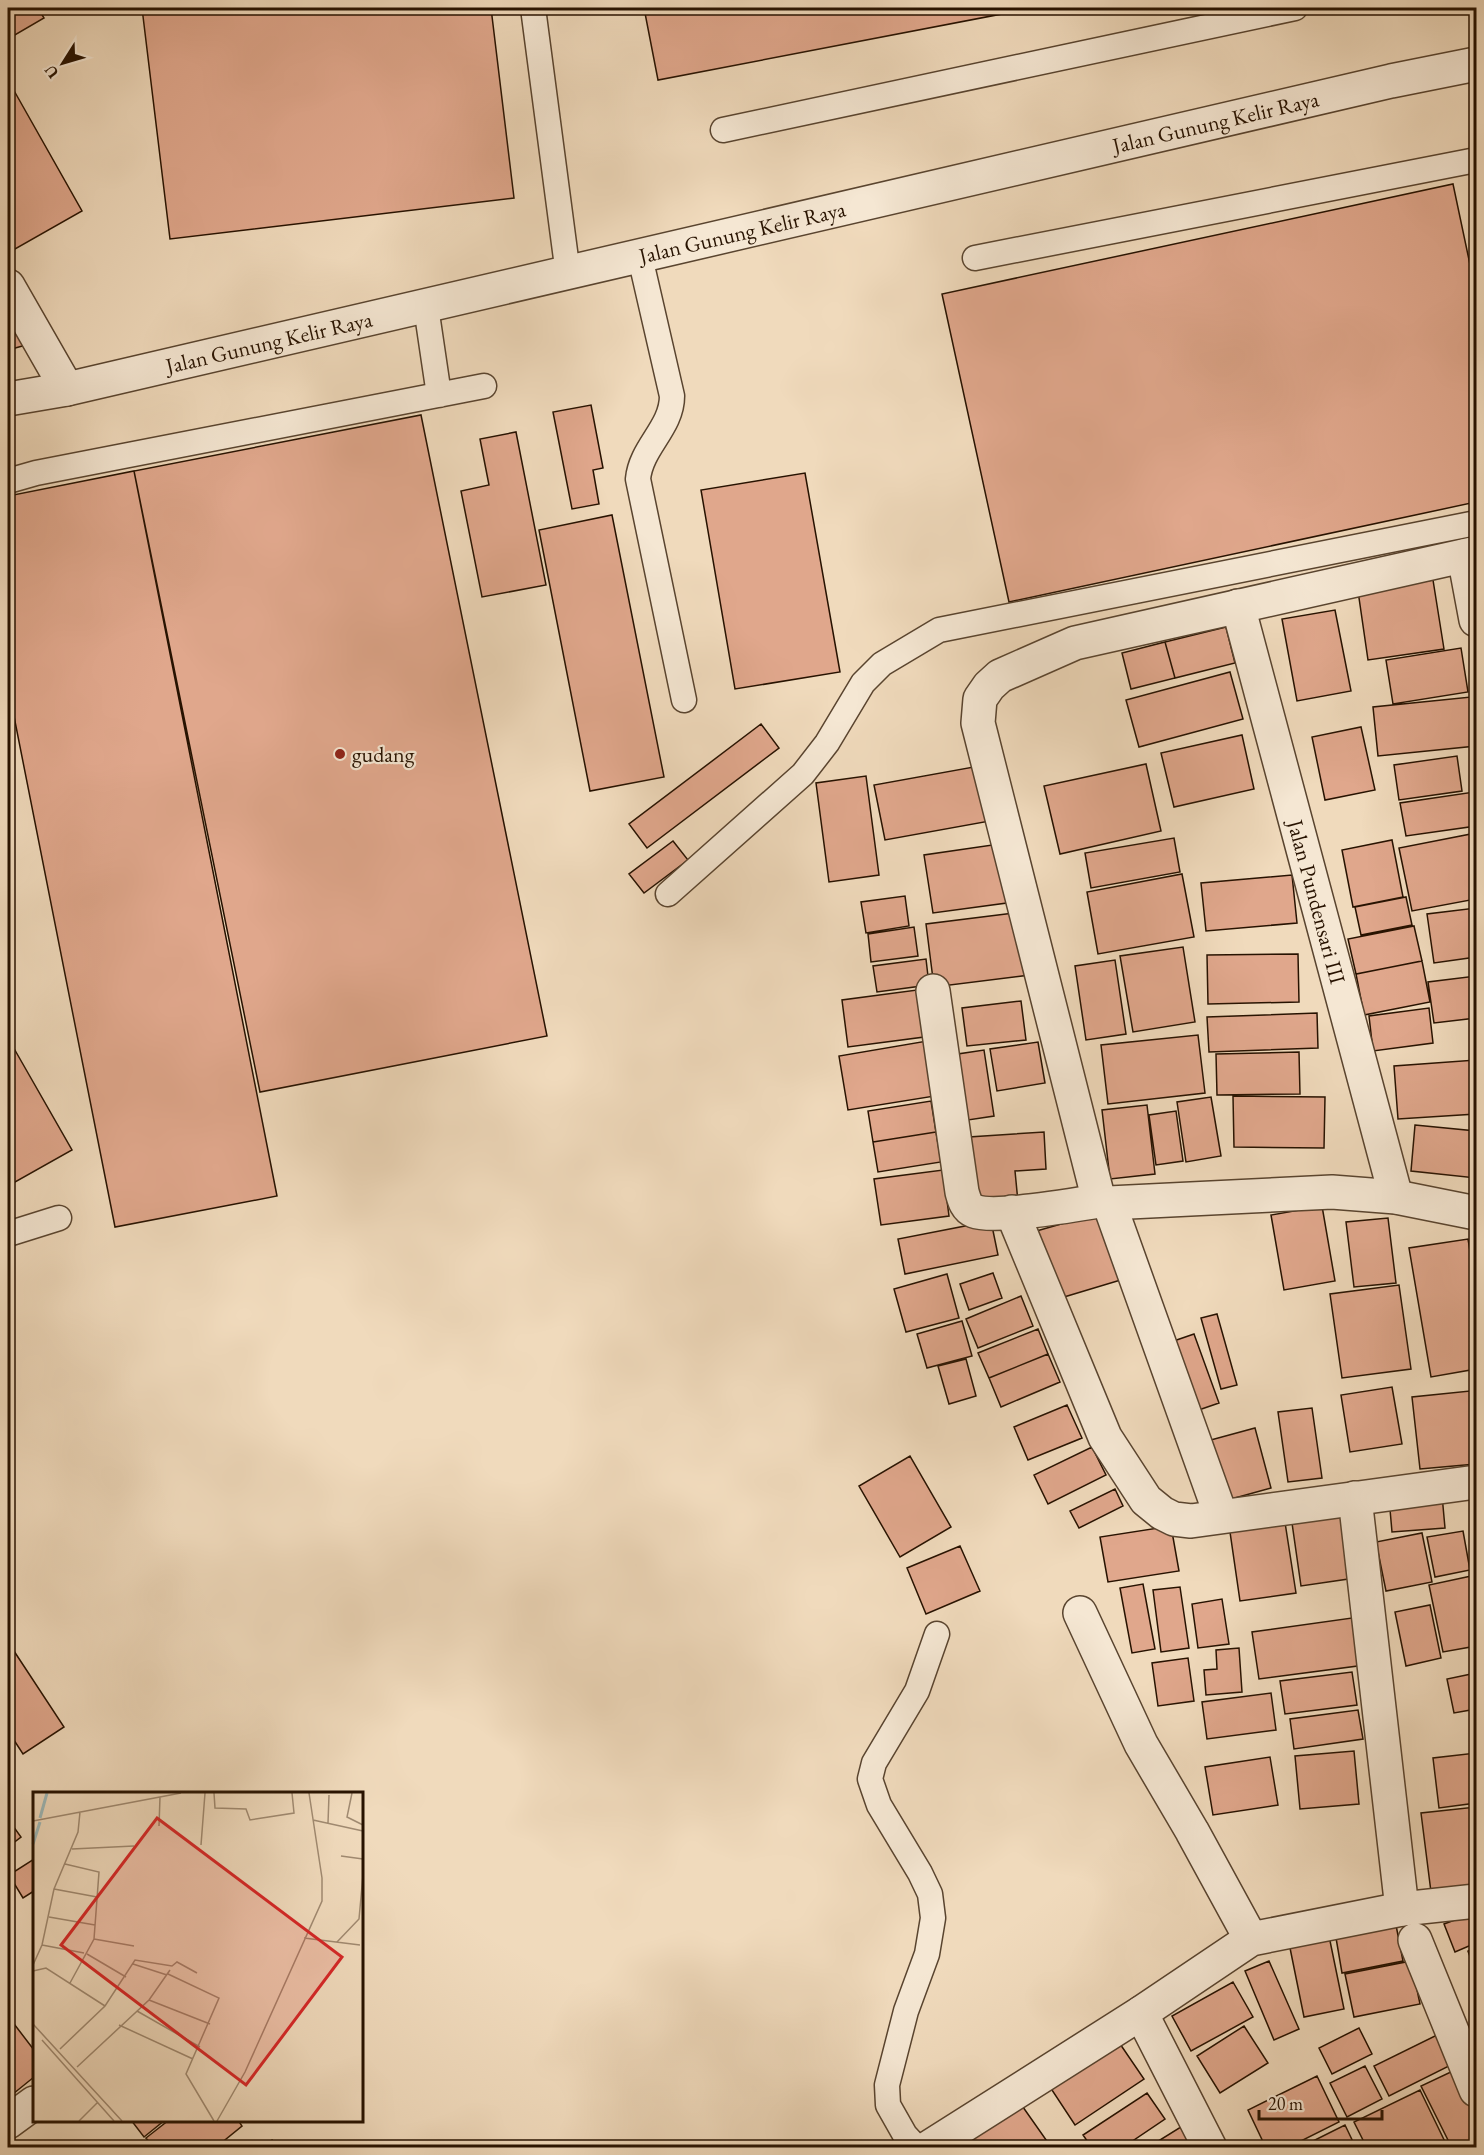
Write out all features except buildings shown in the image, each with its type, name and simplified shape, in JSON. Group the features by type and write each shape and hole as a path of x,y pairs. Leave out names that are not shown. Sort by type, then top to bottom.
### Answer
{"street":[{"name":"Jalan Gunung Kelir Raya","path":"8,399 67,389 1391,81 1476,64"},
{"path":"8,286 67,389"},
{"path":"1221,1516 1104,1202 978,723 980,699 1000,676 1075,643 1470,555 1476,620"},
{"name":"Jalan Pundensari III","path":"1238,606 1396,1197"},
{"path":"933,991 964,1199 972,1210 1012,1212 1104,1202 1332,1192 1396,1197 1476,1213"},
{"path":"1012,1212 1105,1437 1146,1500 1174,1520 1191,1521 1476,1482"},
{"path":"1355,1498 1402,1909"},
{"path":"1080,1613 1142,1744 1251,1939"},
{"path":"928,2148 1141,2013 1251,1939 1402,1909 1476,1901"},
{"path":"1415,1940 1476,2090"},
{"path":"1141,2013 1210,2148"},
{"path":"8,2122 33,2104"}],"lane":[{"path":"533,8 568,274"},
{"path":"723,130 1295,8"},
{"path":"975,258 1476,160"},
{"path":"640,257 672,396 672,408 669,418 645,455 639,468 638,479 684,700"},
{"path":"426,307 439,395"},
{"path":"8,481 36,473 484,386"},
{"path":"668,894 803,774 827,743 862,683 882,664 939,630 1476,523"},
{"path":"8,1234 59,1218"},
{"path":"917,2148 902,2129 888,2105 887,2085 906,2011 927,1954 933,1918 930,1894 879,1805 870,1779 874,1763 917,1691 937,1634"}],"place":[{"name":"gudang","path":"340,754"}]}
